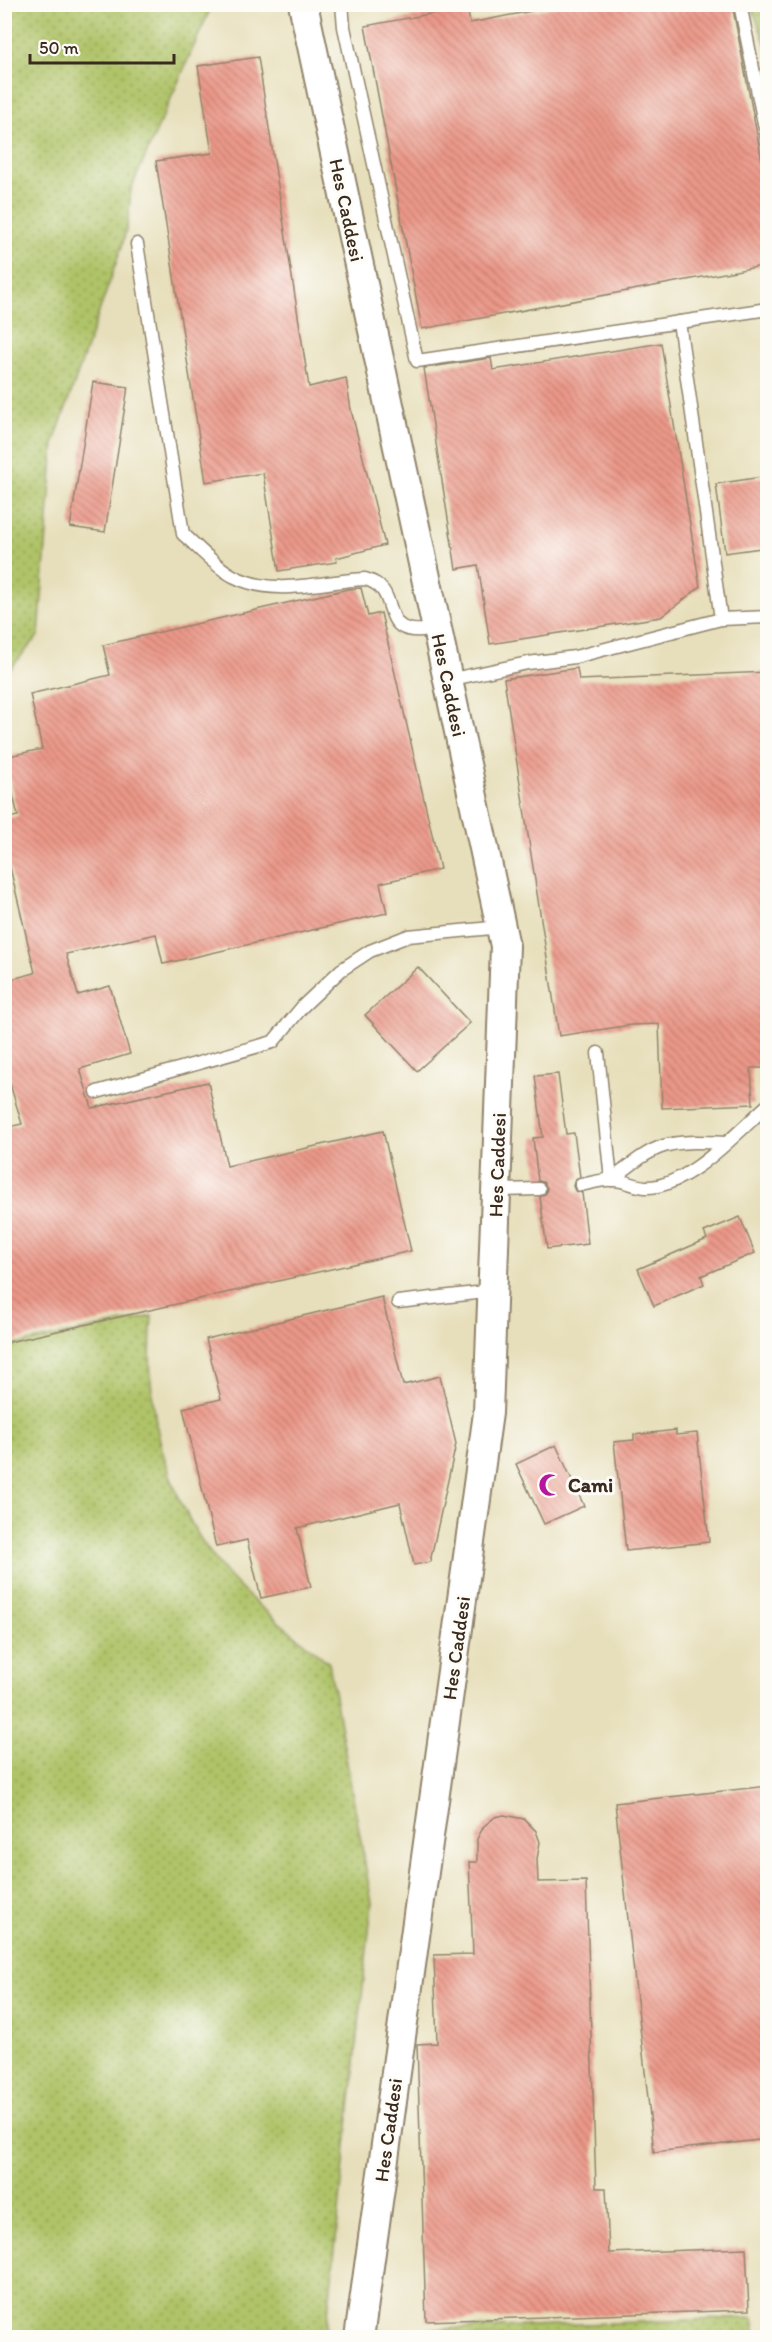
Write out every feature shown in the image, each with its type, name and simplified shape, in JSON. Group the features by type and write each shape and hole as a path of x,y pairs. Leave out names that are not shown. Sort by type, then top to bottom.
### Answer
{"street":[{"name":"Hes Caddesi","path":"303,4 505,946 488,1413 359,2337"}],"lane":[{"path":"342,4 347,39 417,360 768,309"},
{"path":"740,4 768,143"},
{"path":"137,244 183,534 231,575 258,586 285,589 365,579 373,581 384,591 395,620 404,629 418,632 437,628"},
{"path":"679,322 721,620"},
{"path":"448,680 528,663 575,657 721,620 768,617"},
{"path":"97,1092 273,1042 303,1006 341,970 379,947 408,936 502,927"},
{"path":"598,1053 612,1180"},
{"path":"581,1185 612,1180 646,1187 664,1184 710,1158 768,1106"},
{"path":"612,1180 641,1156 655,1148 678,1142 725,1143"},
{"path":"497,1190 539,1189"},
{"path":"398,1302 493,1292"}],"green space":[{"path":"5,4 212,5 131,189 123,243 54,442 39,635 5,675"},
{"path":"751,5 767,5 767,48"},
{"path":"152,1316 150,1353 157,1426 165,1461 194,1527 214,1558 238,1586 329,1663 372,1903 326,2333 753,2318 756,2337 5,2337 4,1347"}],"building":[{"path":"567,4 732,4 768,192 768,265 422,329 365,26 467,7 470,23"},
{"path":"258,57 309,387 346,378 351,410 385,545 336,558 337,562 279,571 263,473 206,482 156,161 212,153 198,66"},
{"path":"661,343 700,587 661,617 490,644 478,565 456,569 424,368 491,358 493,370"},
{"path":"93,382 128,387 105,532 70,527"},
{"path":"768,476 768,547 725,553 716,484"},
{"path":"361,588 368,616 381,613 440,869 380,883 387,913 163,964 156,934 66,954 78,995 110,986 130,1054 80,1069 92,1108 208,1082 227,1166 383,1131 411,1251 4,1343 4,1128 22,1124 4,1064 4,981 35,973 4,842 4,819 18,816 4,757 42,749 30,694 110,675 103,645 348,589"},
{"path":"577,668 579,680 768,672 768,1068 751,1068 753,1104 662,1108 659,1024 631,1025 559,1036 504,679"},
{"path":"418,967 470,1023 417,1071 365,1015"},
{"path":"558,1074 566,1134 574,1133 580,1177 575,1179 573,1186 575,1191 582,1193 588,1244 547,1249 540,1197 546,1193 547,1188 543,1182 538,1181 533,1138 543,1137 535,1076"},
{"path":"740,1217 755,1253 701,1276 704,1284 654,1306 638,1269 707,1239 704,1232"},
{"path":"382,1297 403,1385 440,1376 456,1444 430,1562 414,1565 400,1503 297,1528 311,1587 261,1598 247,1540 216,1547 183,1408 221,1399 206,1339"},
{"path":"676,1430 676,1435 697,1433 709,1542 626,1551 614,1442 634,1440 634,1435"},
{"name":"Cami","path":"556,1445 584,1506 544,1524 516,1464"},
{"path":"768,1786 768,2139 654,2152 615,1803"},
{"path":"504,1815 524,1819 536,1831 540,1842 537,1859 538,1882 586,1881 596,2188 606,2188 609,2253 746,2248 749,2310 426,2321 417,2044 437,2043 434,1955 473,1954 469,1862 477,1862 477,1839 484,1826 495,1817"}],"place":[{"name":"Cami","path":"550,1485"}]}
